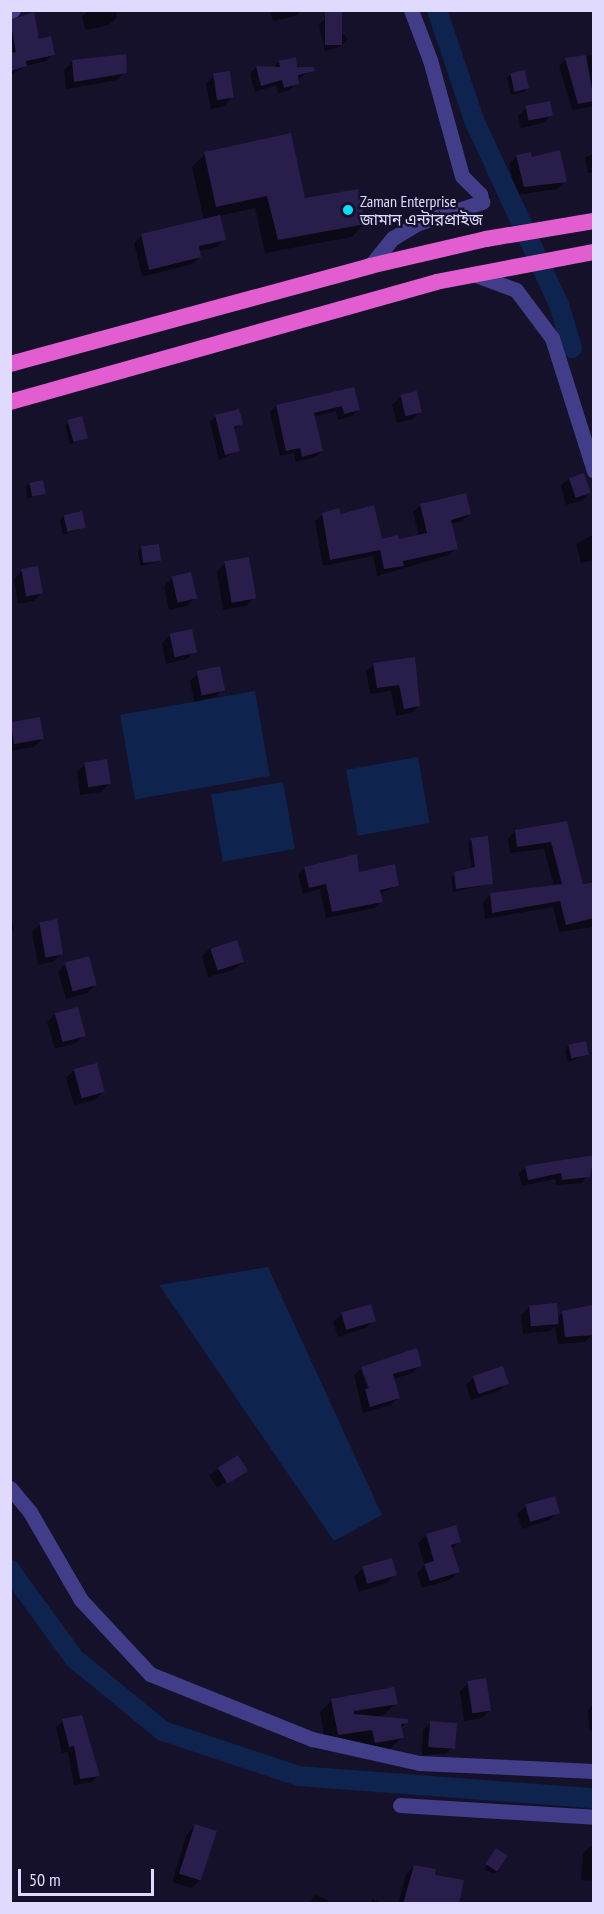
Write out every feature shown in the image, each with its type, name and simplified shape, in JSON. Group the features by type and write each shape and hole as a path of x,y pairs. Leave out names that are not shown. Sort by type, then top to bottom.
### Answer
{"highway":[{"path":"10,364 370,266 486,239 586,222"},
{"path":"10,402 323,311 491,269 594,252"}],"street":[{"path":"370,266 393,238 416,224 482,202 480,194 462,176 430,60 411,10"},
{"path":"473,274 516,290 552,338 594,471"},
{"path":"10,1488 30,1512 81,1600 150,1674 312,1739 419,1763 594,1771"},
{"path":"400,1805 594,1817"}],"water":[{"path":"255,691 270,776 135,799 120,715"},
{"path":"418,757 430,823 358,836 346,770"},
{"path":"283,782 295,849 223,862 211,795"},
{"path":"268,1267 382,1515 334,1541 159,1285"}],"building":[{"path":"325,10 342,10 342,45 325,45"},
{"path":"34,12 39,39 51,36 55,55 26,61 27,66 10,71 10,53 16,52 10,20"},
{"path":"126,54 127,73 74,82 72,60"},
{"path":"586,55 594,101 578,104 565,58"},
{"path":"296,57 297,67 314,67 315,71 298,75 299,84 284,88 282,80 261,86 256,66 280,67 279,61"},
{"path":"525,70 529,89 514,92 510,73"},
{"path":"230,71 234,98 217,100 213,73"},
{"path":"550,101 553,116 528,120 525,106"},
{"path":"291,133 305,198 358,189 366,224 278,240 267,196 216,207 204,152"},
{"path":"560,150 567,182 524,187 516,155 531,152 532,157"},
{"path":"220,215 226,240 199,246 201,257 149,270 141,234"},
{"path":"354,387 360,410 344,414 342,406 314,413 323,451 302,457 300,448 286,451 276,405"},
{"path":"417,391 422,412 405,416 400,395"},
{"path":"239,409 243,424 234,427 240,451 225,455 215,415"},
{"path":"82,416 88,438 73,442 68,420"},
{"path":"584,473 591,493 576,498 569,478"},
{"path":"43,480 46,494 32,497 29,483"},
{"path":"466,493 471,514 451,520 458,549 403,561 404,566 384,569 380,550 330,560 322,513 339,508 341,514 374,505 382,539 398,535 399,539 427,533 420,504"},
{"path":"82,511 86,528 67,532 63,515"},
{"path":"159,544 161,561 143,563 141,546"},
{"path":"249,557 256,598 232,603 224,561"},
{"path":"38,566 43,594 26,597 21,569"},
{"path":"191,572 197,598 178,603 172,576"},
{"path":"192,629 197,652 174,657 170,634"},
{"path":"415,657 420,706 404,709 399,685 377,688 373,663"},
{"path":"220,666 225,690 202,695 197,671"},
{"path":"40,717 44,739 14,744 10,722"},
{"path":"107,759 111,784 88,787 84,763"},
{"path":"567,821 583,884 594,882 594,918 566,925 560,901 492,913 490,893 562,884 551,842 517,847 515,830"},
{"path":"488,836 493,884 456,889 454,872 475,867 471,838"},
{"path":"357,854 359,872 395,864 399,886 380,890 383,902 332,912 326,884 309,888 304,867"},
{"path":"57,919 63,954 46,958 39,922"},
{"path":"237,940 244,962 217,971 210,949"},
{"path":"89,956 97,985 73,991 65,962"},
{"path":"78,1007 86,1036 63,1042 55,1013"},
{"path":"586,1041 589,1055 571,1058 568,1045"},
{"path":"97,1063 105,1092 82,1098 74,1069"},
{"path":"594,1156 590,1177 562,1180 561,1173 528,1180 525,1166"},
{"path":"557,1303 559,1324 531,1326 529,1305"},
{"path":"371,1304 376,1321 346,1330 341,1313"},
{"path":"592,1305 594,1335 565,1337 562,1311"},
{"path":"417,1348 422,1366 393,1374 400,1398 370,1407 365,1389 369,1388 361,1367"},
{"path":"503,1366 509,1384 478,1394 473,1376"},
{"path":"238,1455 248,1471 228,1484 218,1468"},
{"path":"555,1496 560,1513 530,1522 525,1505"},
{"path":"456,1525 461,1542 451,1545 460,1572 430,1581 424,1564 434,1561 426,1534"},
{"path":"392,1558 397,1575 367,1584 362,1567"},
{"path":"486,1678 491,1711 472,1714 467,1681"},
{"path":"394,1687 398,1704 354,1711 354,1714 408,1719 408,1723 401,1724 404,1738 375,1743 372,1730 338,1735 331,1699"},
{"path":"82,1715 100,1776 80,1779 74,1746 69,1747 62,1719"},
{"path":"430,1721 457,1723 455,1749 428,1747"},
{"path":"195,1824 217,1831 201,1881 179,1873"},
{"path":"496,1848 508,1856 497,1872 485,1864"},
{"path":"414,1865 436,1869 435,1875 464,1880 459,1904 403,1904"}],"waterway":[{"path":"437,10 474,120 559,305 572,348"},
{"path":"10,1570 75,1659 163,1731 298,1776 594,1798"}],"place":[{"name":"Zaman Enterprise জামান এন্টারপ্রাইজ","path":"348,210"}]}
